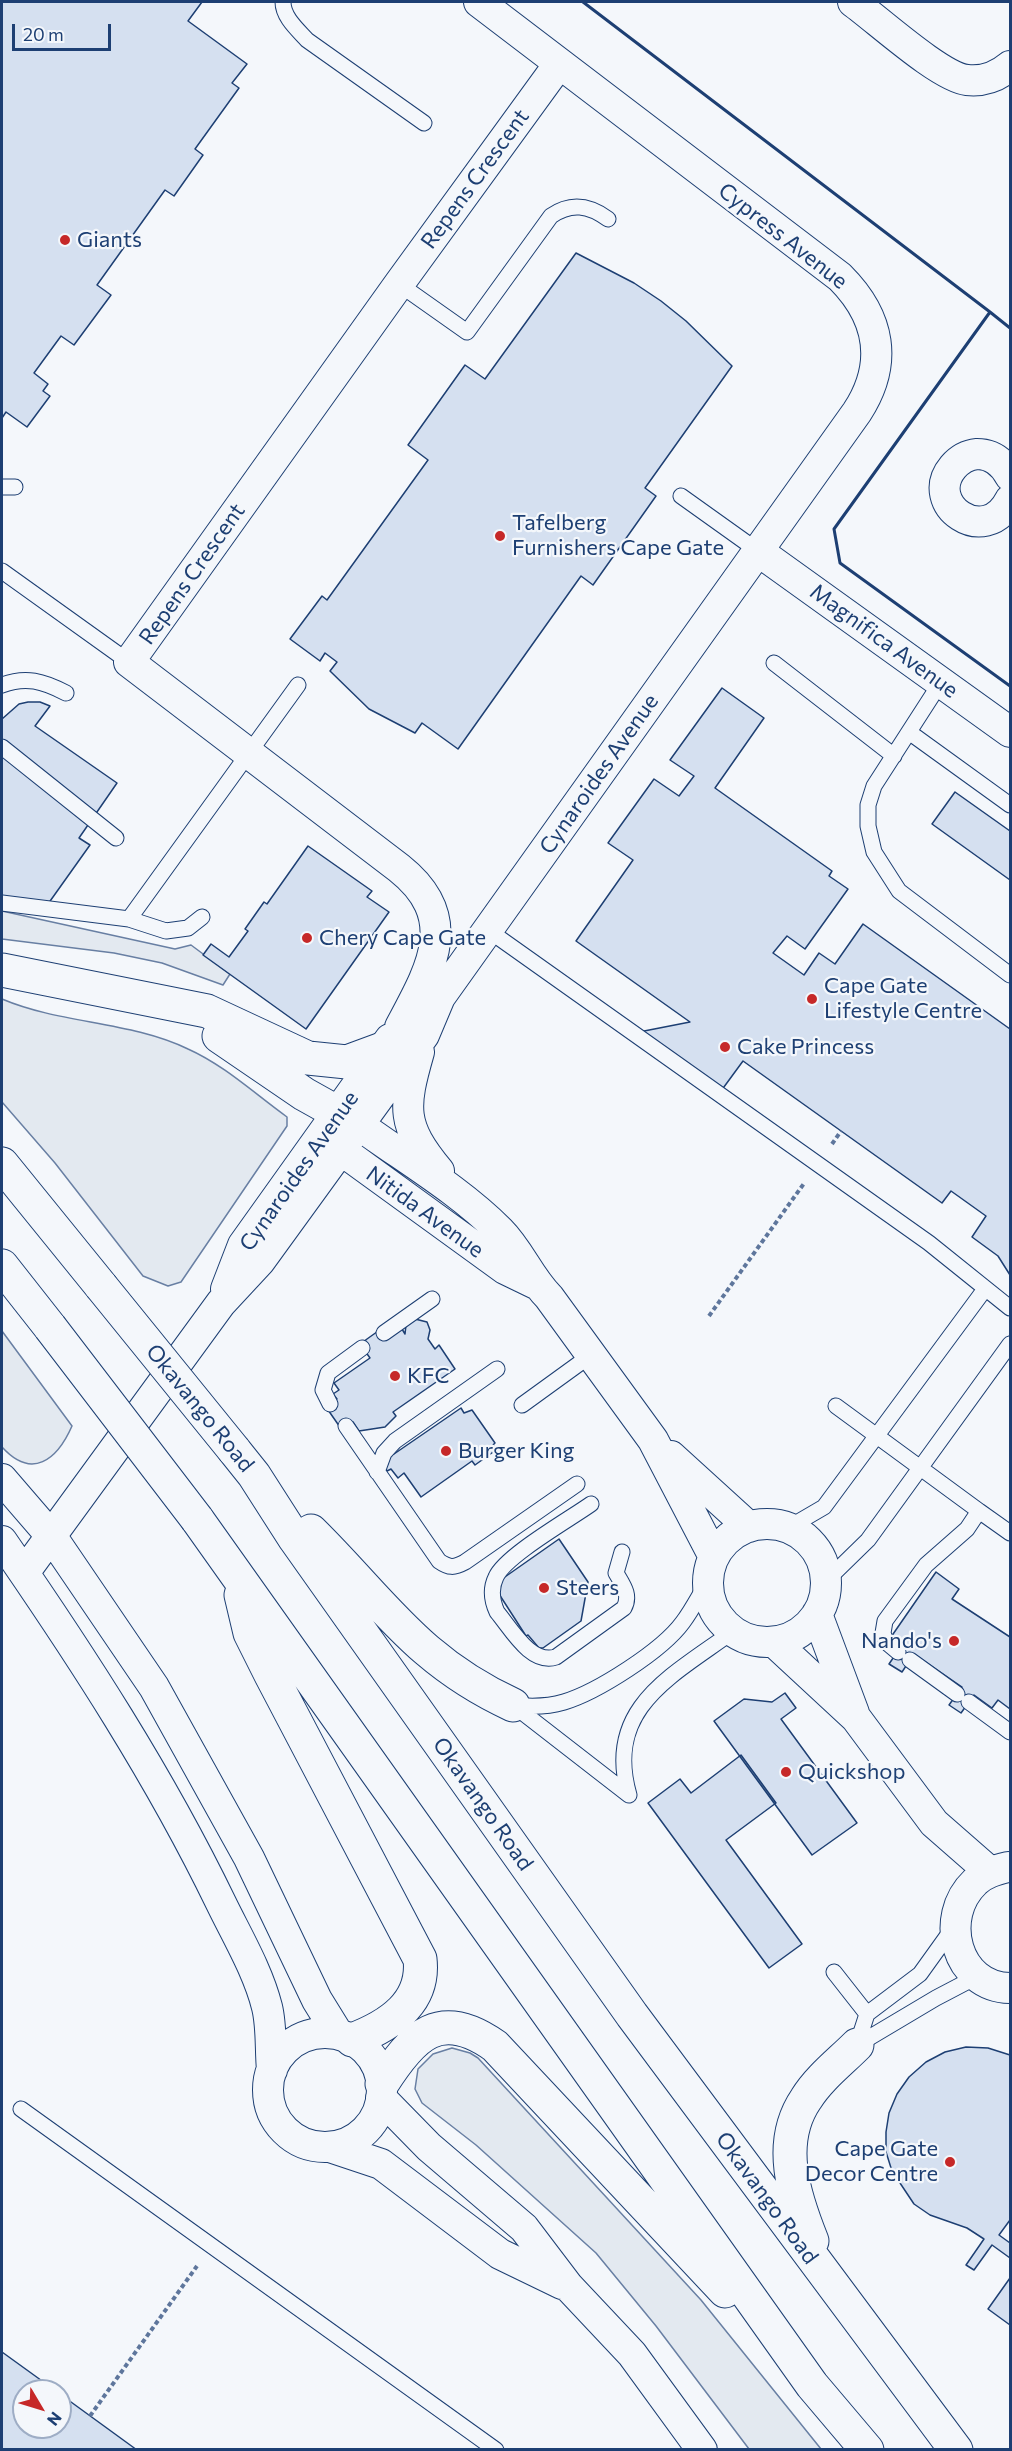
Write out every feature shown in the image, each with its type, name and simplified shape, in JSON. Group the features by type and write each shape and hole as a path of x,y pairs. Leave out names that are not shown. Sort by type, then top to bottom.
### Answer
{"main road":[{"path":"2,970 139,998 184,1004 207,1011 308,1058 347,1062 403,1037"},
{"path":"139,998 197,1022 241,1049 304,1094 342,1128"},
{"name":"Okavango Road","path":"2,1164 254,1475 295,1539 618,1995 840,2298 956,2450"},
{"path":"2,1266 197,1519 812,2385"},
{"path":"254,1475 317,1537 410,1638 468,1682 513,1705"},
{"path":"235,1573 250,1633 420,1959 422,1974 412,2001 374,2031 345,2037"},
{"path":"382,2091 410,2044 437,2029 457,2027 476,2032 486,2039 812,2385 867,2450"},
{"path":"840,2298 801,2212 791,2179 790,2151 794,2122 807,2097 857,2045"}],"street":[{"name":"Cypress Avenue","path":"479,2 840,277 865,306 872,324 877,361 867,396 758,551"},
{"path":"853,2 955,77 977,81 991,78 1011,66"},
{"name":"Repens Crescent","path":"403,1037 431,963 436,923 432,906 414,880 247,755 129,662 559,64"},
{"path":"1009,506 999,516 988,521 967,520 950,506 946,484 955,464 975,454 997,459 1011,476"},
{"name":"Magnifica Avenue","path":"758,551 1011,732"},
{"name":"Cynaroides Avenue","path":"24,1573 221,1303 243,1245 342,1128 403,1037 441,997 758,551"},
{"name":"Cynaroides Avenue","path":"342,1128 403,1037"},
{"name":"Nitida Avenue","path":"403,1037 411,1129 422,1150 464,1201"},
{"name":"Nitida Avenue","path":"342,1128 464,1201 499,1230 516,1248 536,1284 653,1440 749,1527"},
{"name":"Nitida Avenue","path":"342,1128 505,1269 536,1284"},
{"name":"Nitida Avenue","path":"653,1440 711,1570"},
{"path":"2,1479 52,1537 154,1687 249,1858 317,2000 345,2037 373,2058 382,2091 429,2147 524,2228 568,2286 632,2354 702,2450"},
{"path":"769,1524 788,1528 811,1544 824,1567 826,1581 824,1598 817,1614 798,1633 774,1642 752,1641 732,1632 714,1611 711,1570 729,1539 749,1527 769,1524"},
{"path":"2,1541 76,1648 138,1747 213,1886 259,1982 267,2005 272,2070"},
{"path":"817,1614 856,1718"},
{"path":"774,1642 856,1718 934,1823 965,1893"},
{"path":"934,1823 1000,1870"},
{"path":"1000,1870 976,1880 965,1893 957,1910 954,1928 956,1946 965,1963 990,1984 1010,1988"},
{"path":"345,2037 318,2033 298,2040 282,2053 268,2082 270,2106 282,2127 309,2145 330,2147 381,2164 500,2254 568,2286"},
{"path":"330,2147 348,2142 364,2131 376,2116 382,2091"}],"lane":[{"path":"283,2 283,9 291,22 307,40 424,123"},
{"path":"399,284 467,332 551,216 571,206 584,206 597,210 608,219"},
{"path":"681,496 758,551"},
{"path":"2,571 129,662"},
{"path":"774,663 894,756"},
{"path":"2,685 17,680 32,680 48,684 66,693"},
{"path":"941,682 874,786 868,805 868,826 874,852 899,891 1011,975"},
{"path":"129,919 298,685"},
{"path":"909,732 1011,805"},
{"path":"2,747 116,838"},
{"path":"2,903 129,919 166,931 179,931 202,917"},
{"path":"489,930 929,1243 1011,1308"},
{"path":"788,1528 824,1507 985,1289"},
{"path":"384,1333 432,1299"},
{"path":"826,1581 868,1540 1011,1344"},
{"path":"330,1404 323,1390 328,1373 362,1348"},
{"path":"522,1405 591,1355"},
{"path":"377,1472 384,1454 395,1441 497,1369"},
{"path":"836,1406 1011,1533"},
{"path":"346,1426 439,1561 447,1567 455,1567 465,1562 577,1484"},
{"path":"591,1504 502,1567 492,1586 493,1604 497,1612 536,1656 556,1658 624,1608 627,1603 627,1593 616,1573 622,1552"},
{"path":"980,1511 967,1529 926,1565 885,1621 883,1633 886,1642 904,1656 1011,1732"},
{"path":"513,1705 542,1706 561,1703 580,1696 628,1669 682,1624 711,1570"},
{"path":"513,1705 629,1795 624,1777 625,1740 640,1705 653,1690 732,1632"},
{"path":"857,2045 867,2014 920,1974 954,1928"},
{"path":"834,1972 867,2014"},
{"path":"857,2045 978,1976"},
{"path":"21,2109 496,2450"}],"path":[{"path":"709,1316 841,1131"},
{"path":"90,2415 212,2246"}],"shaded area":[{"path":"2,911 175,949 191,945 230,974 223,985 162,963 114,953 2,939"},
{"path":"2,999 48,1013 143,1033 188,1049 227,1071 287,1117 287,1126 181,1282 168,1286 143,1276 55,1163 2,1102"},
{"path":"2,1331 72,1426 59,1448 43,1462 33,1464 23,1462 2,1447"},
{"path":"452,2048 478,2058 701,2300 821,2449 749,2449 656,2326 596,2253 476,2145 422,2103 415,2089 418,2069 433,2054"}],"building":[{"name":"Giants","path":"2,2 202,2 188,21 247,64 232,83 239,88 195,149 203,155 174,196 165,190 97,285 111,295 74,345 61,336 34,373 48,384 43,391 50,396 27,427 6,412 2,418"},
{"name":"Tafelberg Furnishers Cape Gate","path":"576,253 634,283 661,301 686,321 732,366 645,488 656,496 593,585 581,576 458,749 422,723 415,733 369,709 330,671 337,662 325,653 320,661 290,639 322,596 327,600 428,460 408,445 465,365 485,379"},
{"name":"Cape Gate Lifestyle Centre","path":"722,688 764,718 715,788 832,871 829,876 848,889 805,949 787,936 773,953 804,975 819,953 835,964 863,924 1010,1029 1010,1275 998,1256 972,1237 986,1216 951,1191 942,1203 743,1061 721,1091 639,1032 690,1022 576,941 633,860 608,843 654,779 679,796 694,776 670,760"},
{"path":"40,702 50,706 35,726 117,783 79,838 90,845 48,904 45,901 43,906 2,898 2,719 19,704"},
{"path":"955,792 1010,831 1010,880 932,824"},
{"name":"Chery Cape Gate","path":"308,846 372,891 367,897 389,912 306,1029 203,955 211,944 229,957 248,931 245,929 264,902 267,904"},
{"name":"KFC","path":"415,1319 427,1322 430,1330 428,1339 435,1349 439,1345 455,1369 393,1412 396,1416 385,1427 359,1431 353,1422 342,1430 326,1407 337,1399 333,1394 339,1390 334,1383 370,1358 360,1344 381,1329 388,1339 402,1329 405,1334 406,1325"},
{"name":"Burger King","path":"461,1408 464,1413 472,1410 495,1443 493,1445 496,1450 475,1465 472,1461 421,1497 404,1473 398,1478 391,1469 387,1471 384,1466 390,1449 394,1454"},
{"name":"Steers","path":"559,1539 588,1582 581,1621 543,1648 539,1648 528,1635 526,1636 499,1594 502,1579"},
{"name":"Nando's","path":"936,1572 959,1589 952,1599 1010,1637 1010,1709 998,1700 992,1708 974,1695 961,1713 949,1705 962,1687 914,1654 902,1672 889,1664 902,1645 891,1637"},
{"name":"Quickshop","path":"785,1693 796,1708 781,1719 857,1823 812,1855 714,1721 744,1699 772,1702"},
{"path":"741,1755 776,1803 726,1840 802,1944 769,1968 648,1803 680,1779 691,1793"},
{"name":"Cape Gate Decor Centre","path":"966,2047 988,2048 1010,2055 1010,2220 999,2235 1010,2243 1010,2258 992,2245 974,2270 966,2265 984,2239 967,2228 930,2215 914,2204 892,2171 886,2152 889,2113 897,2094 909,2077 926,2062 945,2052"},
{"path":"1010,2278 1010,2325 988,2309"},
{"path":"2,2352 39,2379 12,2379 12,2439 72,2439 72,2403 137,2450 2,2450"}],"wall":[{"path":"583,2 990,312 834,529 840,563 1010,686"},
{"path":"990,312 1010,328"}],"place":[{"name":"Giants","path":"65,240"},
{"name":"Tafelberg Furnishers Cape Gate","path":"500,536"},
{"name":"Chery Cape Gate","path":"307,938"},
{"name":"Cape Gate Lifestyle Centre","path":"812,999"},
{"name":"Cake Princess","path":"725,1047"},
{"name":"KFC","path":"395,1376"},
{"name":"Burger King","path":"446,1451"},
{"name":"Steers","path":"544,1588"},
{"name":"Nando's","path":"954,1641"},
{"name":"Quickshop","path":"786,1772"},
{"name":"Cape Gate Decor Centre","path":"950,2162"}]}
